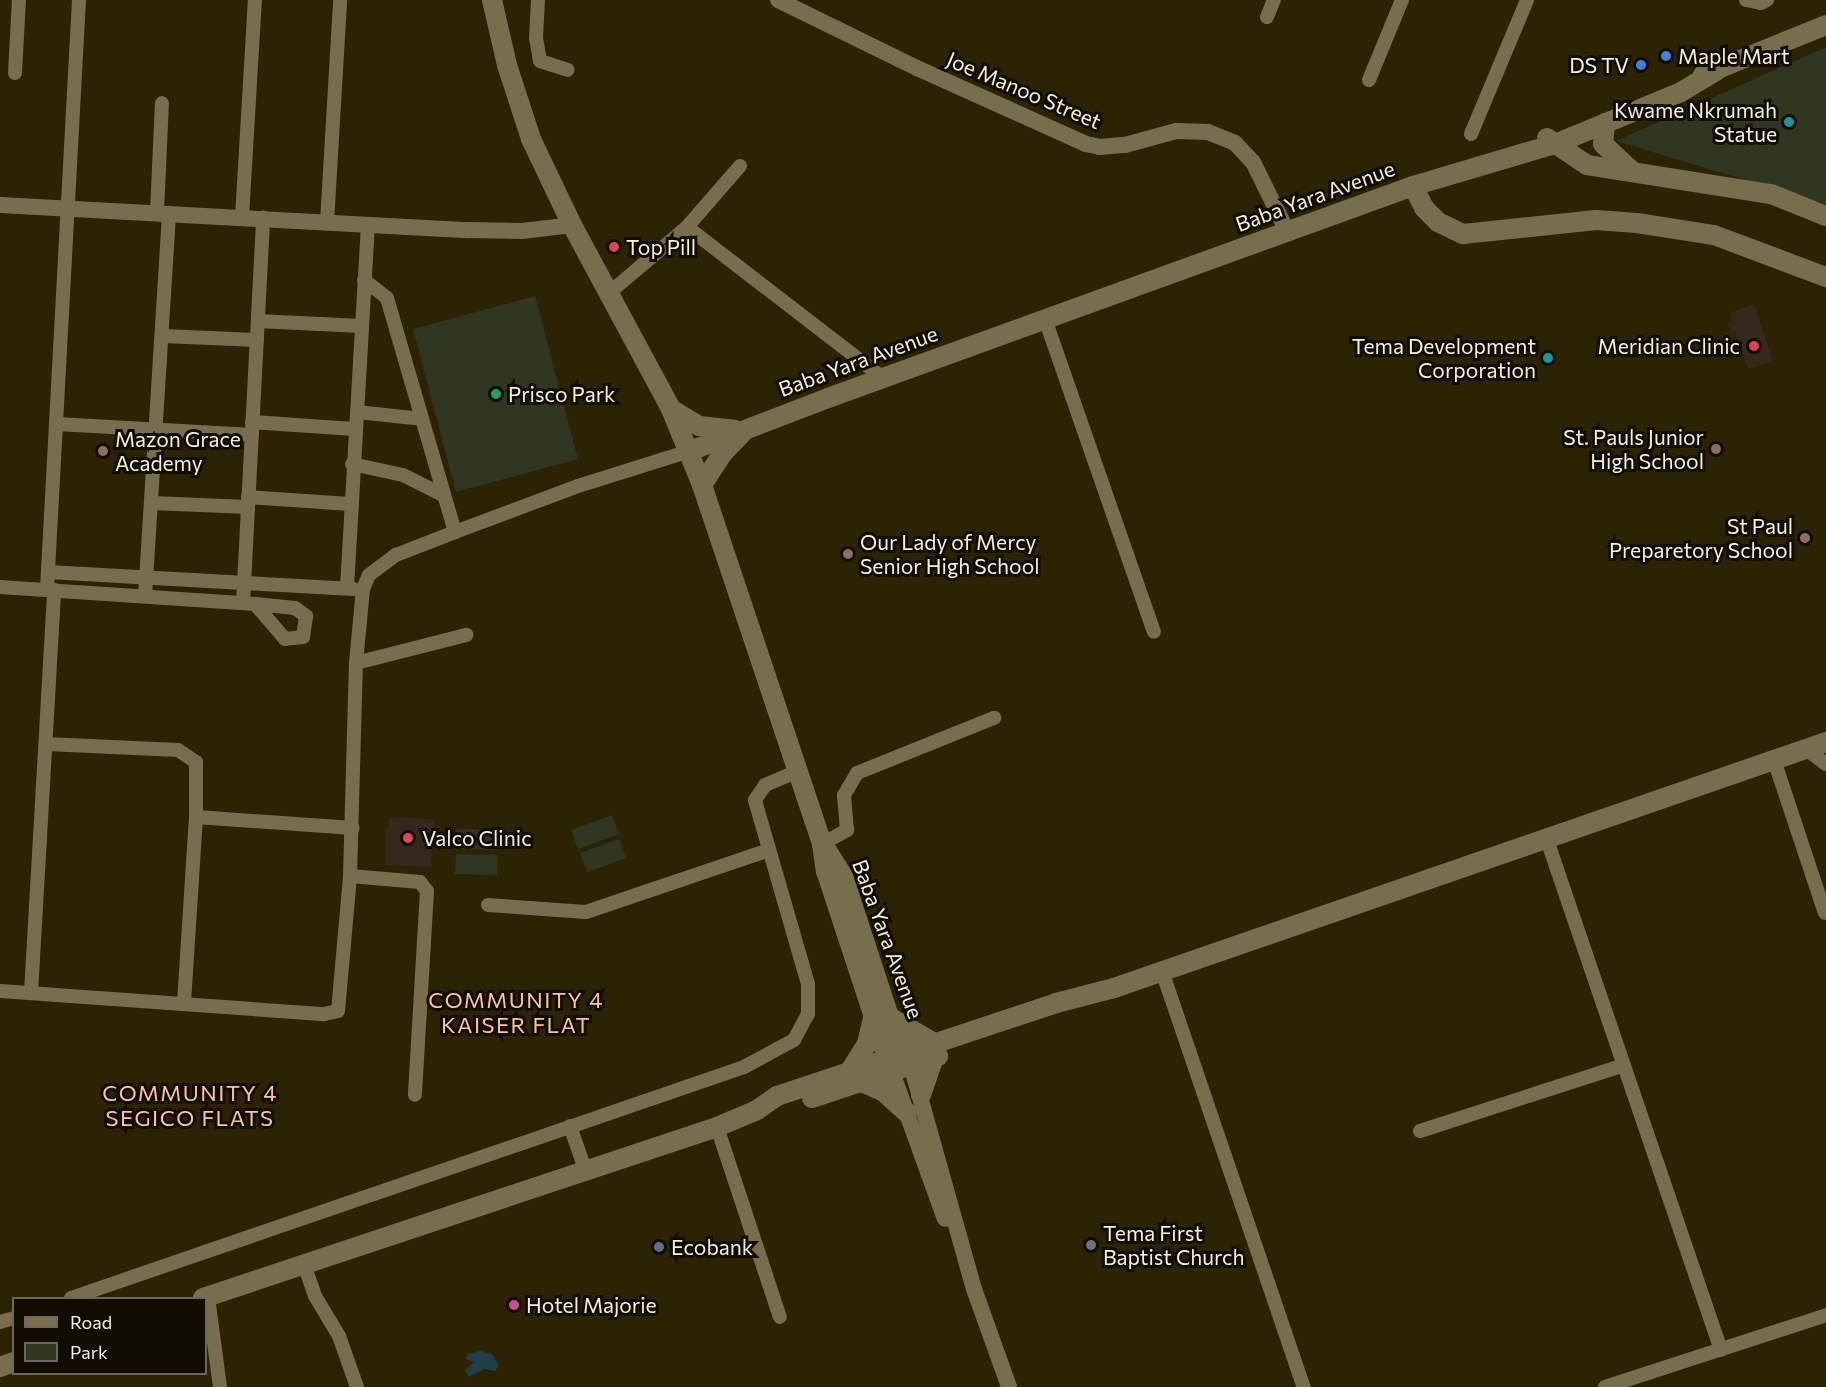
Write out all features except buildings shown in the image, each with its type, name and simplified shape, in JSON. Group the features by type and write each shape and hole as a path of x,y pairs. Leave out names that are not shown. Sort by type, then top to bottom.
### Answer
{"main road":[{"path":"492,0 519,105 572,225 671,409 690,452"},
{"name":"Baba Yara Avenue","path":"899,1062 826,871 822,844 690,452 883,378 1287,231 1413,186 1435,179 1449,178 1550,140 1826,25"},
{"name":"Baba Yara Avenue","path":"1550,140 1605,123 1681,92 1716,71"},
{"path":"1605,123 1603,144 1632,171"},
{"path":"1550,140 1587,165 1771,194 1826,216"},
{"path":"1413,186 1424,208 1438,222 1463,234 1596,220 1637,223 1714,235 1826,277"},
{"path":"671,409 699,426 716,429 748,428"},
{"path":"702,485 722,454 748,428"},
{"path":"207,1298 585,1169 717,1127 757,1110 782,1108 855,1076 935,1050 1056,1003 1114,988 1826,742"},
{"path":"855,1076 867,1044 881,1017 935,1050"},
{"path":"921,1095 935,1050"},
{"path":"855,1076 884,1092 907,1113"}],"street":[{"path":"15,73 19,0"},
{"path":"31,993 46,744 51,590 48,572 80,0"},
{"path":"242,217 255,0"},
{"path":"327,222 340,0"},
{"path":"538,0 536,38 540,61 568,70"},
{"name":"Joe Manoo Street","path":"778,0 917,68 1086,144 1100,147 1125,145 1176,131 1208,132 1235,143 1254,162 1287,231"},
{"path":"1267,17 1274,0"},
{"path":"1369,80 1402,0"},
{"path":"1471,134 1527,0"},
{"path":"1746,0 1761,3 1767,0"},
{"path":"145,596 163,336 162,104"},
{"path":"609,293 687,227 740,166"},
{"path":"0,204 368,225 522,231 572,225"},
{"path":"0,587 249,603 244,584 263,218"},
{"path":"347,588 354,429 357,412 368,225"},
{"path":"687,227 883,378"},
{"path":"364,280 387,298 455,532"},
{"path":"1045,319 1154,632"},
{"path":"258,321 361,326"},
{"path":"163,336 256,340"},
{"path":"357,412 422,419"},
{"path":"57,424 157,430 354,429"},
{"path":"0,991 324,1014 338,1011 350,876 356,663 363,589 379,565 455,532 578,486 690,452"},
{"path":"352,464 403,475 443,495"},
{"path":"152,503 350,504"},
{"path":"48,572 363,589"},
{"path":"356,663 466,635"},
{"path":"822,844 848,830 844,795 857,773 994,718"},
{"path":"46,744 186,753 198,769 184,1004"},
{"path":"1806,749 1826,764"},
{"path":"1774,760 1825,912"},
{"path":"77,1297 752,1064 794,1040 802,1030 808,1014 807,975 755,800 765,785 798,771"},
{"path":"196,818 352,828"},
{"path":"1546,837 1721,1350"},
{"path":"488,905 586,912 769,850"},
{"path":"350,876 420,882 427,891 415,1095"},
{"path":"1162,971 1304,1387"},
{"path":"899,1062 921,1095 974,1289 1009,1387"},
{"path":"899,1062 907,1113 956,1252 974,1289"},
{"path":"1420,1131 1624,1065"},
{"path":"570,1126 585,1169"},
{"path":"717,1127 780,1317"},
{"path":"304,1264 315,1296 339,1336 357,1387"},
{"path":"207,1304 220,1387"},
{"path":"1605,1387 1826,1315"}],"shaded area":[{"name":"Meridian Clinic","path":"1754,304 1773,361 1748,369 1735,330 1731,331 1728,323 1732,321 1730,313"},
{"name":"Valco Clinic","path":"389,817 434,819 431,867 386,865 385,827 389,827"}],"green space":[{"path":"1826,47 1826,204 1616,141"},
{"name":"Prisco Park","path":"535,296 578,459 456,492 413,329"},
{"path":"612,815 619,834 578,849 571,830"},
{"path":"456,829 500,830 499,850 455,849"},
{"path":"619,839 626,858 587,872 580,853"},
{"path":"456,854 498,855 497,875 455,874"}],"water":[{"path":"480,1351 492,1354 499,1365 495,1371 484,1369 469,1377 465,1370 474,1362 466,1359 467,1354"}],"place":[{"name":"Maple Mart","path":"1666,56"},
{"name":"DS TV","path":"1641,65"},
{"name":"Kwame Nkrumah Statue","path":"1789,122"},
{"name":"Top Pill","path":"614,247"},
{"name":"Meridian Clinic","path":"1754,346"},
{"name":"Tema Development Corporation","path":"1548,358"},
{"name":"Prisco Park","path":"496,394"},
{"name":"St. Pauls Junior High School","path":"1716,449"},
{"name":"Mazon Grace Academy","path":"103,451"},
{"name":"St Paul Preparetory School","path":"1805,538"},
{"name":"Our Lady of Mercy Senior High School","path":"848,554"},
{"name":"Valco Clinic","path":"408,838"},
{"name":"Tema First Baptist Church","path":"1091,1245"},
{"name":"Ecobank","path":"659,1247"},
{"name":"Hotel Majorie","path":"514,1305"}],"district":[{"name":"COMMUNITY 4 KAISER FLAT","path":"516,1012"},
{"name":"COMMUNITY 4 SEGICO FLATS","path":"190,1104"}]}
